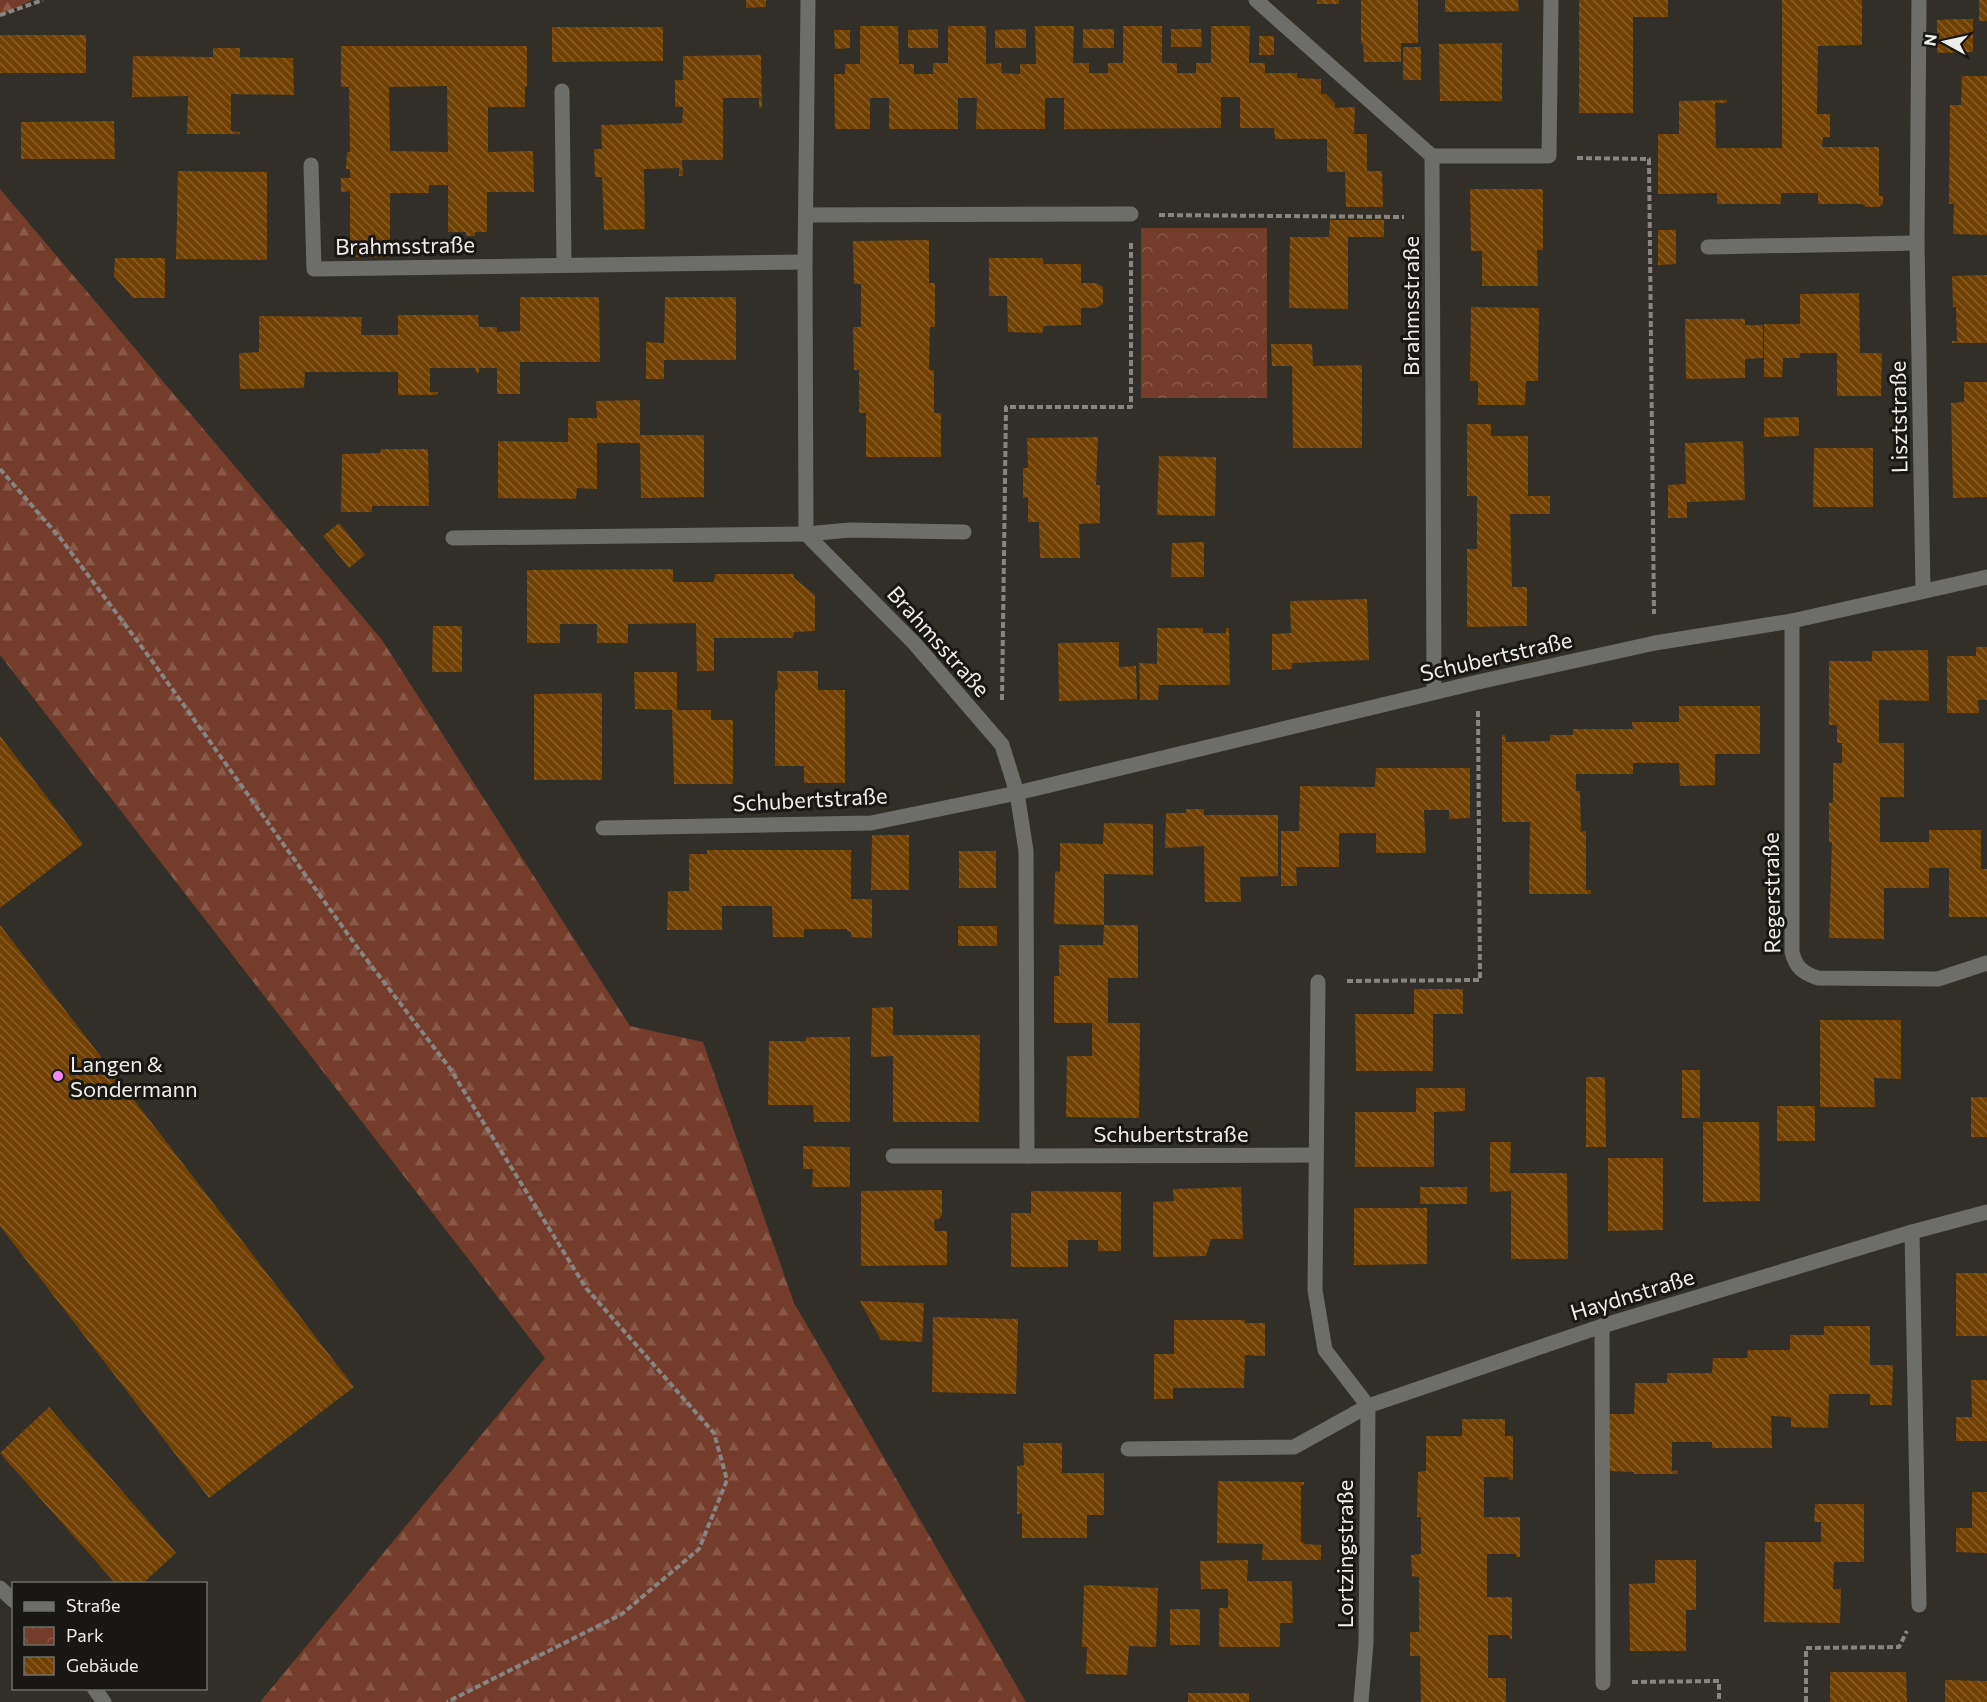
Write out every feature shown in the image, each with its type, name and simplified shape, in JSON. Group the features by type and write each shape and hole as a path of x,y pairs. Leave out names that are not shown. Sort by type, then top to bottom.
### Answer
{"street":[{"path":"806,534 805,262 808,0"},
{"path":"1256,0 1432,156 1549,156 1551,0"},
{"name":"Lisztstraße","path":"1919,0 1917,243 1923,591"},
{"path":"562,91 564,264"},
{"name":"Brahmsstraße","path":"1432,156 1434,692"},
{"name":"Brahmsstraße","path":"311,165 314,269 805,262"},
{"path":"806,215 1131,214"},
{"path":"1708,247 1917,243"},
{"path":"453,538 806,534 850,530 964,532"},
{"name":"Brahmsstraße","path":"806,534 915,644 1002,745 1017,793"},
{"name":"Schubertstraße","path":"603,828 871,823 1017,793 1478,682 1655,644 1792,621 1987,577"},
{"name":"Regerstraße","path":"1792,621 1792,952 1796,965 1806,974 1818,978 1938,980 1987,963"},
{"path":"1017,793 1026,851 1027,1156"},
{"path":"1318,982 1315,1290 1325,1350 1368,1406"},
{"name":"Schubertstraße","path":"893,1156 1316,1155"},
{"name":"Haydnstraße","path":"1128,1449 1294,1447 1368,1406 1602,1326 1912,1232 1987,1212"},
{"path":"1912,1232 1919,1605"},
{"path":"1602,1326 1603,1683"},
{"name":"Lortzingstraße","path":"1361,1702 1366,1643 1368,1406"},
{"path":"0,1588 12,1599"},
{"path":"95,1690 104,1702"}],"path":[{"path":"0,15 44,0"},
{"path":"1549,156 1649,159 1655,644"},
{"path":"1002,745 1006,407 1131,407 1131,214 1432,217"},
{"path":"0,469 61,539 150,658 357,947 449,1067 586,1288 714,1433 727,1480 699,1549 622,1614 447,1702"},
{"path":"1318,982 1480,980 1478,682"},
{"path":"1806,1702 1806,1648 1899,1647 1919,1605"},
{"path":"1603,1683 1719,1681 1719,1702"}],"green space":[{"path":"0,0 32,0 0,16"},
{"path":"0,189 382,640 630,1026 703,1042 794,1303 1026,1702 260,1702 545,1358 0,655"},
{"path":"1141,228 1267,228 1267,398 1141,398"}],"building":[{"path":"746,0 766,0 766,7 746,8"},
{"path":"1317,0 1339,0 1339,4 1317,4"},
{"path":"1361,0 1418,0 1418,43 1401,43 1401,62 1364,62 1363,44 1361,44"},
{"path":"1445,0 1518,0 1519,11 1445,12"},
{"path":"1579,0 1668,0 1668,17 1633,17 1633,113 1579,113"},
{"path":"1782,0 1862,0 1862,45 1818,46 1817,114 1830,114 1830,137 1823,137 1822,147 1879,147 1879,196 1883,196 1883,204 1879,207 1866,207 1862,204 1818,204 1818,193 1781,193 1781,204 1717,204 1717,193 1658,194 1658,134 1679,134 1679,101 1727,100 1726,103 1715,103 1716,148 1782,148"},
{"path":"1979,0 1987,0 1987,21 1979,21"},
{"path":"1973,19 1973,52 1937,53 1937,20"},
{"path":"860,26 898,26 899,64 914,64 914,74 933,74 933,63 948,63 948,26 986,26 986,64 1001,63 1002,73 1020,74 1020,64 1036,64 1035,26 1074,26 1073,63 1089,63 1089,73 1108,73 1108,63 1123,63 1123,26 1162,26 1162,63 1177,63 1177,73 1196,73 1196,63 1211,63 1211,26 1250,26 1249,63 1265,63 1265,73 1297,73 1297,78 1321,79 1321,94 1326,94 1335,103 1335,108 1355,107 1354,134 1367,134 1367,171 1382,171 1383,207 1346,207 1345,172 1327,172 1327,139 1275,139 1274,128 1240,128 1240,97 1221,97 1221,128 1064,129 1064,98 1045,98 1045,129 976,129 977,98 958,98 958,129 889,129 889,98 870,98 870,129 835,129 834,74 845,74 845,64 860,64"},
{"path":"552,27 663,27 663,61 552,62"},
{"path":"938,29 938,48 908,48 908,30"},
{"path":"1026,29 1026,48 995,48 995,30"},
{"path":"1083,29 1114,29 1114,48 1083,48"},
{"path":"1171,29 1201,29 1202,47 1171,47"},
{"path":"834,30 850,30 850,48 835,49"},
{"path":"0,35 86,35 86,73 0,73"},
{"path":"1259,36 1274,36 1274,55 1259,55"},
{"path":"1502,43 1502,101 1440,101 1439,44"},
{"path":"341,46 527,46 525,107 488,107 488,152 533,151 534,192 487,192 487,232 475,232 475,236 466,236 466,232 448,232 448,185 429,185 429,193 390,193 390,257 350,257 350,191 341,192 341,178 350,178 350,169 346,169 347,152 350,152 349,87 341,87","holes":["447,86 448,152 390,151 389,87"]},
{"path":"1403,47 1421,47 1421,80 1403,80"},
{"path":"213,48 240,48 240,57 293,58 294,95 231,94 231,131 240,132 240,134 187,134 188,96 132,97 133,56 213,57"},
{"path":"761,55 762,108 759,108 759,98 723,98 723,160 682,160 683,176 679,176 679,168 644,169 645,229 604,230 602,177 595,177 594,149 602,149 601,125 682,123 683,107 675,107 675,80 683,80 683,56"},
{"path":"1962,76 1987,76 1987,235 1953,234 1954,204 1949,204 1950,105 1961,105"},
{"path":"114,121 115,159 21,159 21,122"},
{"path":"178,171 267,172 267,260 176,259"},
{"path":"1470,189 1543,189 1543,250 1537,250 1538,286 1482,286 1482,251 1471,251"},
{"path":"1330,220 1384,220 1384,237 1348,237 1348,309 1289,308 1290,237 1329,237"},
{"path":"1658,230 1676,230 1676,264 1658,265"},
{"path":"929,240 929,283 935,283 935,327 930,327 929,370 934,370 934,413 941,413 941,457 866,457 866,413 859,413 859,370 854,370 853,327 861,327 861,284 854,284 853,241"},
{"path":"115,258 165,258 165,298 133,298 114,276"},
{"path":"989,258 1042,258 1044,264 1081,264 1081,283 1096,283 1103,287 1103,304 1096,308 1081,308 1081,325 1044,326 1042,333 1008,332 1007,296 989,296"},
{"path":"1987,275 1987,343 1952,343 1952,341 1957,341 1952,276"},
{"path":"1859,293 1860,353 1882,353 1881,396 1837,396 1837,353 1800,353 1800,358 1783,358 1782,377 1764,377 1764,324 1800,324 1800,294"},
{"path":"520,297 599,297 600,362 520,362 520,394 497,394 497,368 479,368 479,373 476,373 475,368 430,368 430,392 438,392 437,395 398,395 398,372 305,372 304,388 240,389 239,353 259,352 259,316 362,317 361,335 398,335 398,315 478,315 479,327 497,327 497,332 520,331"},
{"path":"665,297 736,297 736,360 664,360 664,379 646,379 646,342 664,343"},
{"path":"1471,307 1539,308 1538,381 1526,381 1525,405 1478,405 1478,381 1470,381"},
{"path":"1685,319 1745,319 1745,325 1763,325 1763,358 1745,359 1745,378 1686,379"},
{"path":"1271,344 1312,344 1313,366 1362,365 1362,448 1293,448 1292,366 1272,366"},
{"path":"1964,382 1987,382 1987,497 1953,498 1951,403 1964,402"},
{"path":"640,400 640,435 704,435 704,497 641,498 640,443 597,443 597,489 577,488 576,499 498,498 498,441 568,442 568,418 597,418 596,401"},
{"path":"1799,417 1799,436 1764,437 1764,418"},
{"path":"1467,424 1491,424 1491,436 1528,436 1528,496 1550,496 1550,514 1510,514 1512,587 1527,587 1527,626 1467,627 1467,549 1477,549 1477,496 1467,496"},
{"path":"1098,437 1096,485 1100,485 1100,523 1079,524 1080,558 1040,558 1039,522 1028,522 1028,497 1023,498 1023,468 1028,468 1027,438"},
{"path":"1743,441 1745,500 1687,502 1687,518 1668,518 1668,485 1686,484 1685,443"},
{"path":"1814,448 1873,448 1873,507 1813,507"},
{"path":"381,449 428,449 429,506 372,506 372,512 341,512 342,454 380,453"},
{"path":"1159,456 1216,457 1215,516 1157,515"},
{"path":"339,523 365,555 349,568 323,536"},
{"path":"1204,542 1204,577 1171,577 1172,543"},
{"path":"673,569 673,582 714,582 715,574 794,574 794,578 815,595 815,631 794,632 793,638 714,638 714,671 697,671 696,623 628,624 628,643 597,643 597,624 560,624 560,643 527,643 527,570"},
{"path":"1367,599 1369,660 1292,663 1292,669 1272,670 1272,634 1291,633 1290,601"},
{"path":"433,626 462,626 462,672 432,672"},
{"path":"1157,628 1203,628 1203,633 1226,633 1226,628 1229,628 1230,685 1159,685 1158,700 1140,700 1139,663 1157,664"},
{"path":"1119,642 1119,667 1136,666 1137,699 1059,701 1058,643"},
{"path":"1976,647 1987,647 1987,700 1978,700 1979,713 1947,713 1947,656 1976,656"},
{"path":"1928,650 1929,701 1879,700 1879,743 1904,743 1904,797 1880,797 1880,842 1929,842 1929,830 1981,830 1981,869 1987,869 1987,917 1949,917 1949,868 1929,868 1929,888 1884,888 1884,939 1829,938 1832,842 1829,842 1829,803 1833,802 1833,763 1842,763 1842,743 1837,743 1837,725 1829,725 1829,661 1872,661 1872,651"},
{"path":"777,671 818,671 818,690 845,690 845,783 804,783 804,766 775,766"},
{"path":"634,672 677,672 677,710 711,710 711,720 733,720 733,784 674,784 672,710 635,709"},
{"path":"602,693 602,780 534,780 534,694"},
{"path":"1679,706 1760,706 1760,754 1715,754 1715,785 1680,786 1679,763 1633,763 1633,774 1576,774 1576,791 1580,791 1581,832 1586,831 1586,890 1591,890 1591,894 1529,894 1530,822 1502,822 1502,735 1505,735 1506,742 1550,741 1550,735 1573,735 1573,729 1633,729 1632,722 1679,722"},
{"path":"0,736 83,844 0,908"},
{"path":"1376,768 1470,768 1470,818 1449,819 1449,810 1424,810 1426,853 1376,853 1376,833 1339,833 1339,867 1296,867 1297,886 1281,886 1281,831 1299,831 1300,786 1375,787"},
{"path":"1186,809 1204,809 1204,815 1278,815 1278,876 1240,877 1241,902 1205,902 1204,846 1165,848 1166,813 1186,813"},
{"path":"1104,823 1153,824 1153,875 1104,874 1104,925 1054,924 1055,871 1060,872 1060,843 1103,844"},
{"path":"872,835 909,835 909,890 871,890"},
{"path":"707,850 851,850 851,899 872,899 872,938 851,937 851,932 847,929 804,929 804,937 773,937 772,906 722,906 722,930 667,930 668,891 689,891 689,854 707,854"},
{"path":"959,851 996,851 996,888 959,888"},
{"name":"Langen & Sondermann","path":"0,925 354,1387 209,1498 0,1226"},
{"path":"1104,925 1138,925 1138,978 1108,978 1108,1023 1140,1023 1139,1118 1066,1117 1067,1056 1092,1056 1092,1023 1054,1023 1054,976 1059,976 1059,945 1103,945"},
{"path":"958,926 997,926 997,946 958,946"},
{"path":"1414,989 1463,989 1463,1014 1433,1014 1433,1071 1356,1071 1355,1014 1414,1014"},
{"path":"893,1007 893,1035 980,1035 979,1122 893,1122 893,1056 871,1057 872,1008"},
{"path":"1820,1020 1901,1020 1901,1079 1874,1078 1875,1107 1820,1107"},
{"path":"806,1037 850,1037 850,1122 814,1122 813,1105 768,1105 769,1041 806,1041"},
{"path":"1682,1070 1700,1070 1700,1118 1682,1118"},
{"path":"1586,1077 1605,1077 1606,1147 1586,1147"},
{"path":"1416,1088 1465,1088 1465,1111 1434,1112 1434,1167 1355,1167 1355,1112 1416,1112"},
{"path":"1971,1097 1987,1097 1987,1137 1971,1137"},
{"path":"1777,1106 1815,1106 1815,1141 1777,1141"},
{"path":"1703,1122 1759,1122 1760,1201 1703,1202"},
{"path":"1490,1142 1511,1142 1510,1173 1567,1173 1568,1259 1511,1259 1511,1191 1490,1192"},
{"path":"803,1146 850,1147 850,1187 812,1187 813,1169 803,1169"},
{"path":"1608,1158 1663,1158 1663,1230 1608,1231"},
{"path":"1241,1187 1243,1239 1211,1239 1206,1256 1153,1257 1153,1202 1174,1201 1173,1189"},
{"path":"1420,1187 1467,1187 1467,1204 1420,1204"},
{"path":"942,1190 942,1215 939,1219 934,1220 935,1231 947,1231 947,1265 861,1266 861,1191"},
{"path":"1031,1191 1121,1192 1121,1251 1098,1251 1098,1240 1068,1240 1068,1267 1011,1267 1011,1213 1031,1213"},
{"path":"1354,1208 1427,1208 1427,1264 1354,1265"},
{"path":"1956,1273 1987,1273 1987,1336 1956,1336"},
{"path":"860,1301 924,1303 922,1342 881,1340"},
{"path":"933,1317 1018,1319 1016,1394 932,1392"},
{"path":"1174,1320 1245,1320 1245,1323 1265,1323 1265,1356 1245,1355 1244,1388 1173,1388 1173,1399 1154,1399 1154,1354 1174,1354"},
{"path":"1824,1326 1870,1326 1870,1365 1893,1365 1892,1405 1870,1405 1870,1394 1829,1394 1828,1428 1791,1427 1791,1417 1771,1416 1772,1448 1712,1448 1712,1442 1672,1442 1672,1471 1677,1470 1678,1474 1634,1474 1634,1472 1609,1471 1609,1414 1634,1414 1635,1383 1667,1383 1667,1373 1712,1373 1713,1358 1747,1358 1748,1350 1790,1350 1790,1335 1824,1335"},
{"path":"1971,1380 1987,1380 1987,1441 1956,1441 1956,1417 1972,1417"},
{"path":"49,1407 176,1553 144,1582 114,1582 0,1453"},
{"path":"1462,1419 1505,1419 1505,1436 1513,1436 1513,1480 1509,1480 1509,1477 1484,1477 1484,1517 1520,1517 1520,1557 1516,1557 1516,1554 1487,1554 1487,1597 1512,1597 1512,1639 1509,1635 1488,1635 1488,1678 1506,1678 1506,1702 1421,1702 1420,1656 1410,1656 1410,1632 1419,1632 1419,1577 1412,1576 1411,1555 1421,1554 1421,1517 1417,1517 1418,1472 1426,1471 1426,1436 1462,1436"},
{"path":"1023,1443 1062,1443 1062,1473 1104,1473 1104,1515 1087,1515 1087,1538 1022,1538 1022,1513 1017,1514 1017,1466 1024,1465"},
{"path":"1218,1481 1304,1482 1304,1485 1301,1485 1301,1542 1321,1545 1321,1560 1262,1560 1263,1544 1217,1543"},
{"path":"1972,1492 1987,1492 1987,1553 1956,1552 1956,1528 1972,1528"},
{"path":"1815,1504 1864,1504 1864,1562 1834,1562 1833,1589 1841,1589 1840,1623 1764,1622 1765,1542 1821,1542 1821,1522 1814,1522"},
{"path":"1248,1560 1247,1581 1292,1581 1293,1623 1280,1623 1280,1647 1219,1647 1219,1608 1228,1608 1228,1589 1201,1589 1200,1561"},
{"path":"1655,1560 1696,1560 1696,1610 1686,1610 1686,1651 1630,1651 1629,1584 1655,1583"},
{"path":"1084,1585 1158,1588 1156,1647 1129,1646 1127,1675 1086,1674 1087,1647 1082,1647"},
{"path":"1170,1609 1200,1609 1200,1645 1170,1645"},
{"path":"1830,1672 1906,1672 1907,1702 1830,1702"},
{"path":"1945,1680 1987,1681 1987,1702 1945,1702"},
{"path":"1188,1693 1249,1693 1249,1702 1188,1702"}],"place":[{"name":"Langen & Sondermann","path":"58,1076"}]}
